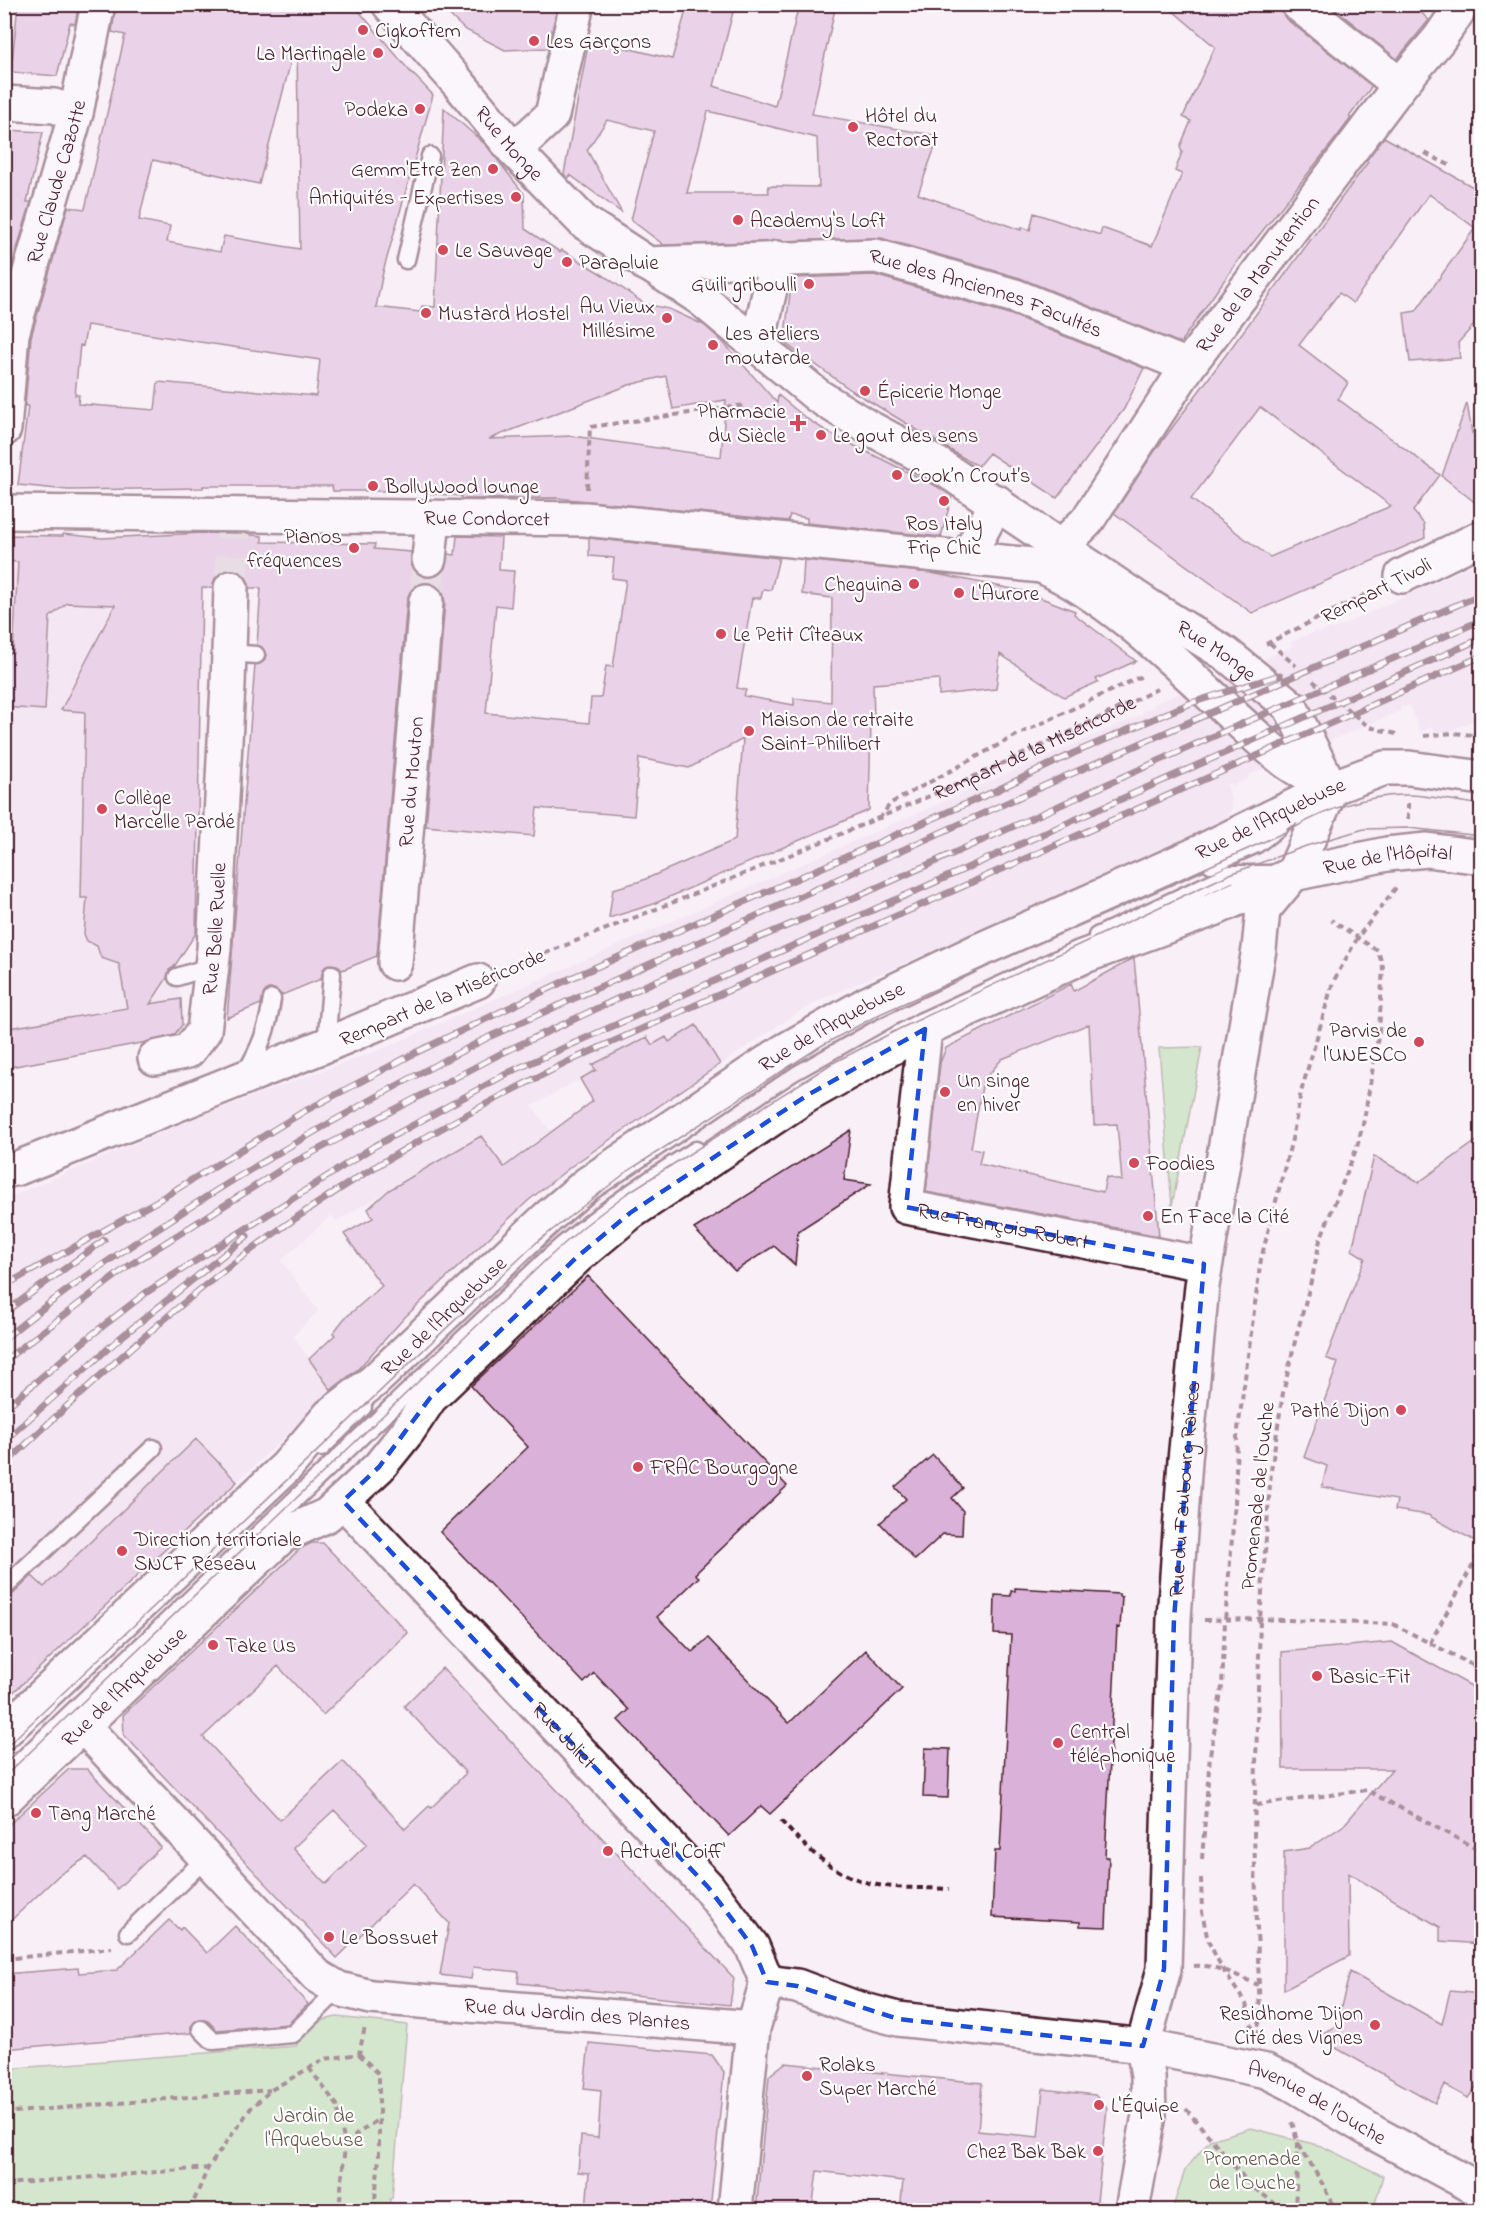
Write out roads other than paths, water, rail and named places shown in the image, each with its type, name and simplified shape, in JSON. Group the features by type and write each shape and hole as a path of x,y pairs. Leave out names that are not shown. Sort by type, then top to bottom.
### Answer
{"street":[{"name":"Rue Claude Cazotte","path":"4,429 12,334 76,113 98,4"},
{"name":"Rue Monge","path":"388,4 457,94 584,222 700,298 819,396 866,426 937,464 997,502 1073,580 1189,674 1285,761 1331,788"},
{"path":"513,150 552,115 577,4"},
{"path":"1298,4 1339,39 1400,85"},
{"name":"Rue de la Manutention","path":"1051,556 1087,521 1188,366 1463,4"},
{"path":"4,104 54,106 76,113"},
{"name":"Rue des Anciennes Facultés","path":"777,258 876,256 1015,297 1188,366"},
{"path":"646,264 777,258 757,346"},
{"path":"967,558 997,502"},
{"name":"Rue Condorcet","path":"4,512 233,524 433,518 585,519 967,558 1051,556"},
{"path":"429,559 433,518"},
{"name":"Rempart Tivoli","path":"1402,576 1482,537"},
{"name":"Rue Monge","path":"1051,556 1150,607 1226,654 1290,706 1331,788"},
{"name":"Rue Belle Ruelle","path":"155,1058 188,1051 204,1031 242,654 231,588"},
{"name":"Rue du Mouton","path":"391,947 426,602"},
{"path":"1331,788 1385,768 1409,768 1482,778"},
{"name":"Rue du Faubourg Raines","path":"1132,2211 1149,2115 1148,2076 1143,2046 1164,1969 1174,1618 1185,1460 1204,1264 1259,949 1263,910 1293,874 1331,788"},
{"name":"Rue de l'Arquebuse","path":"4,1732 287,1466 330,1415 374,1381 548,1217 587,1184 784,1051 865,1005 981,949 1192,856 1331,788"},
{"name":"Rue de l'Hôpital","path":"1293,874 1387,854 1426,850 1482,857"},
{"name":"Rue de l'Arquebuse","path":"4,1800 282,1536 327,1515 343,1501 379,1467 408,1431 430,1398 578,1257 630,1213 806,1096 925,1029 1082,957 1214,909 1293,874"},
{"name":"Rempart de la Miséricorde","path":"4,1170 18,1167 241,1079 478,981"},
{"name":"Rue François Robert","path":"925,1029 906,1207 1204,1264"},
{"name":"Rue Joliet","path":"343,1501 708,1887 752,1946 767,1982"},
{"name":"Rue du Jardin des Plantes","path":"83,1726 317,1976 339,1989 371,1997 753,2028"},
{"path":"735,2211 753,2028 767,1982 797,1986 853,2007 898,2019 1143,2046"},
{"name":"Avenue de l'Ouche","path":"1143,2046 1249,2066 1276,2075 1376,2134 1482,2191"}],"lane":[{"path":"406,260 430,156"},
{"name":"Rue de l'Arquebuse","path":"1026,947 1257,844 1331,788"},
{"name":"Rue de l'Arquebuse","path":"4,1777 548,1258 626,1194 831,1064 902,1028 1230,874 1293,874"},
{"path":"177,977 212,966"},
{"name":"Rue de l'Arquebuse","path":"4,1749 537,1242 577,1209 628,1171 820,1046 880,1014 973,971"},
{"path":"326,1045 332,974"},
{"path":"241,1079 256,1055 268,1025 272,999"},
{"path":"4,1588 153,1448"},
{"path":"128,1933 207,1857"},
{"path":"201,2029 213,2041 293,2034 339,1989"}],"tunnel":[{"path":"231,588 233,532"},
{"path":"426,601 429,559"}],"tram line":[{"path":"4,1749 537,1242 628,1171 821,1046 880,1014 1331,810 1359,801 1403,795 1482,805"},
{"path":"4,1777 548,1258 626,1194 831,1064 901,1028 1230,874 1306,846 1364,829 1408,828 1482,836"}],"railway":[{"path":"4,1339 84,1278 246,1172 326,1125 491,1036 1057,780 1482,594"},
{"path":"4,1361 130,1265 287,1166 502,1053 649,984 865,893 1223,732 1482,620"},
{"path":"4,1409 89,1337 147,1292 373,1147 510,1072 1482,638"},
{"path":"4,1465 148,1333 239,1259 278,1230 360,1176 444,1127 574,1059 1482,656"},
{"path":"4,1286 157,1201 303,1112 415,1053 569,979 993,792 1074,753 1191,703 1280,675"},
{"path":"4,1441 120,1338 247,1236"},
{"path":"4,1313 104,1240"}],"place":[{"name":"Cigkoftem","path":"363,30"},
{"name":"Les Garçons","path":"534,41"},
{"name":"La Martingale","path":"378,53"},
{"name":"Podeka","path":"420,109"},
{"name":"Hôtel du Rectorat","path":"853,127"},
{"name":"Gemm'Etre Zen","path":"493,169"},
{"name":"Antiquités - Expertises","path":"516,197"},
{"name":"Academy's Loft","path":"738,220"},
{"name":"Le Sauvage","path":"443,250"},
{"name":"Parapluie","path":"567,262"},
{"name":"Guili griboulli","path":"809,284"},
{"name":"Mustard Hostel","path":"426,313"},
{"name":"Au Vieux Millésime","path":"667,318"},
{"name":"Les ateliers moutarde","path":"713,345"},
{"name":"Épicerie Monge","path":"865,391"},
{"name":"Pharmacie du Siècle","path":"798,423"},
{"name":"Le gout des sens","path":"821,435"},
{"name":"Cook’n Crout’s","path":"897,475"},
{"name":"BollyWood lounge","path":"373,486"},
{"name":"Ros Italy Frip Chic","path":"944,501"},
{"name":"Pianos fréquences","path":"354,548"},
{"name":"Cheguina","path":"914,584"},
{"name":"L'Aurore","path":"959,593"},
{"name":"Le Petit Cîteaux","path":"721,634"},
{"name":"Maison de retraite Saint-Philibert","path":"749,731"},
{"name":"Collège Marcelle Pardé","path":"102,809"},
{"name":"Parvis de l'UNESCO","path":"1419,1042"},
{"name":"Un singe en hiver","path":"945,1092"},
{"name":"Foodies","path":"1134,1163"},
{"name":"En Face la Cité","path":"1148,1216"},
{"name":"Pathé Dijon","path":"1401,1410"},
{"name":"FRAC Bourgogne","path":"638,1467"},
{"name":"Direction territoriale SNCF Réseau","path":"122,1551"},
{"name":"Take Us","path":"213,1645"},
{"name":"Basic-Fit","path":"1317,1676"},
{"name":"Central téléphonique","path":"1058,1743"},
{"name":"Tang Marché","path":"36,1813"},
{"name":"Actuel' Coiff'","path":"608,1851"},
{"name":"Le Bossuet","path":"329,1937"},
{"name":"Residhome Dijon Cité des Vignes","path":"1375,2025"},
{"name":"Rolaks Super Marché","path":"807,2076"},
{"name":"L'Équipe","path":"1099,2105"},
{"name":"Chez Bak Bak","path":"1098,2151"}],"park label":[{"name":"Jardin de l'Arquebuse","path":"314,2127"},
{"name":"Promenade de l'Ouche","path":"1252,2170"}]}
